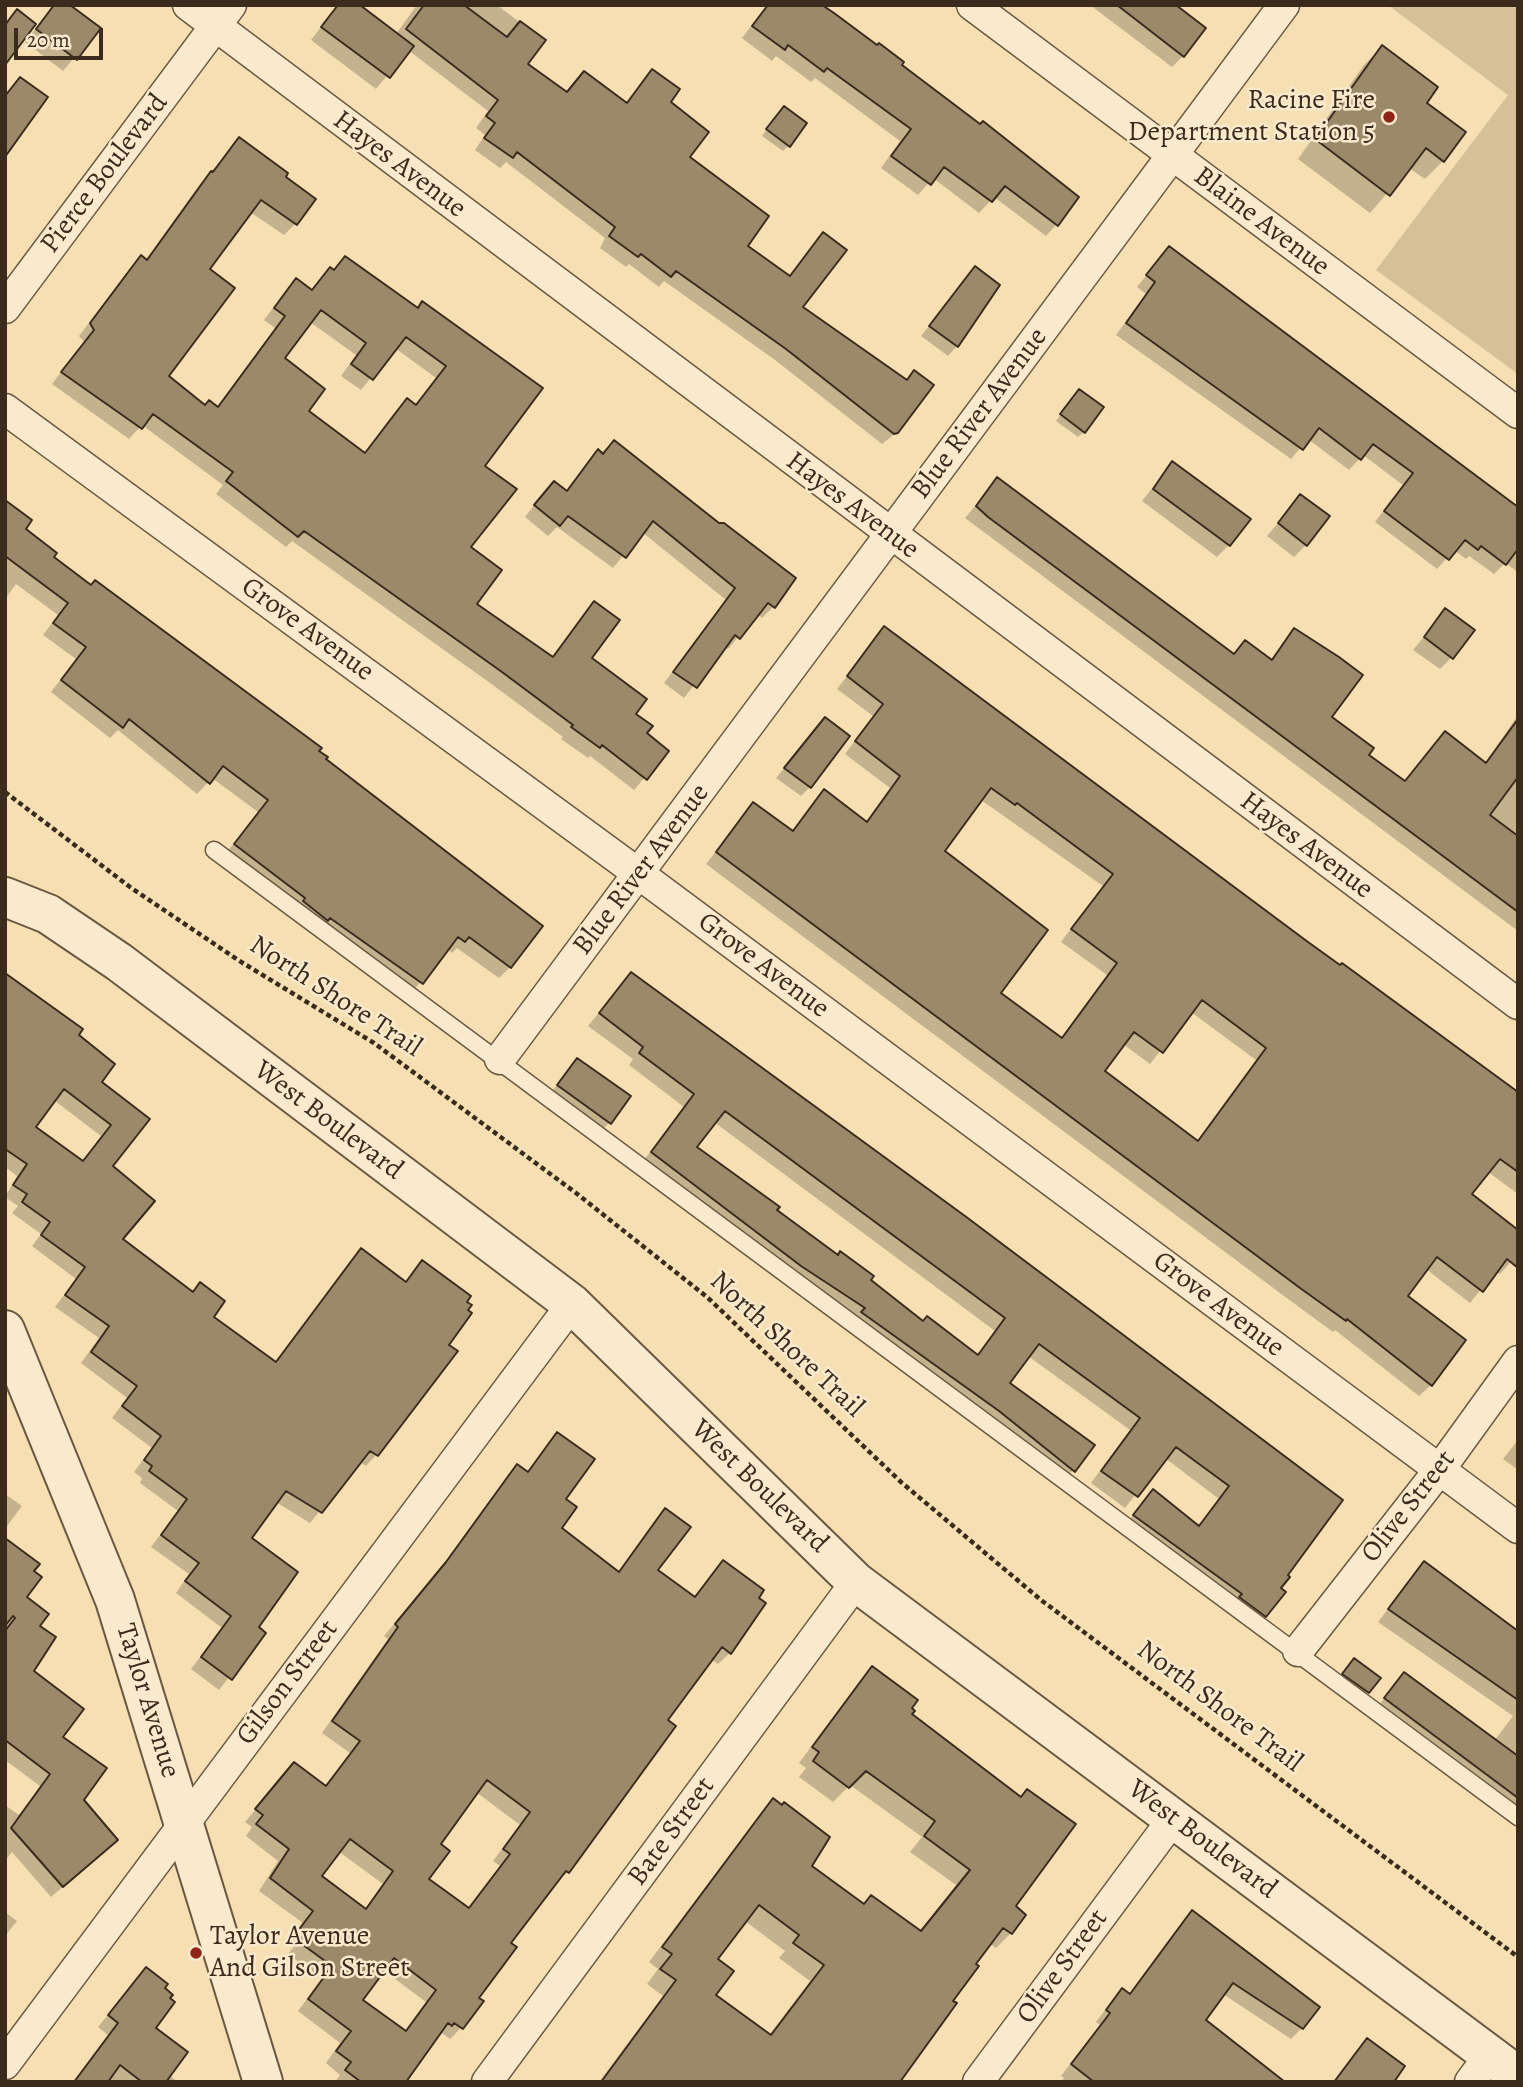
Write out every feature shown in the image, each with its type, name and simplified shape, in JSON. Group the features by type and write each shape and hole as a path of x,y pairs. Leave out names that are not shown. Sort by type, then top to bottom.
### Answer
{"street":[{"name":"Hayes Avenue","path":"188,5 223,15 890,535 1518,1004"},
{"name":"Blaine Avenue","path":"972,5 1518,413"},
{"name":"Blue River Avenue","path":"500,1059 1284,5"},
{"name":"Pierce Boulevard","path":"5,308 223,15"},
{"name":"Grove Avenue","path":"5,410 639,874 1518,1528"},
{"name":"West Boulevard","path":"5,897 48,914 119,962 572,1304 856,1582 1173,1819 1492,2071"},
{"name":"Gilson Street","path":"5,2064 572,1304"},
{"name":"Taylor Avenue","path":"9,1356 115,1600 263,2082"},
{"name":"Olive Street","path":"1298,1651 1440,1469 1518,1361"},
{"name":"Bate Street","path":"487,2082 856,1582"},
{"name":"Olive Street","path":"978,2082 1173,1819"}],"lane":[{"path":"214,850 500,1059 1518,1817"}],"path":[{"name":"North Shore Trail","path":"5,792 130,887 227,953 374,1043 576,1193 707,1297 901,1482 1041,1600 1518,1957"}],"shaded area":[{"path":"1388,5 1518,5 1518,374 1376,270 1508,95"}],"building":[{"path":"54,5 70,5 101,28 77,60 36,29"},
{"path":"338,5 360,5 414,46 390,78 321,27"},
{"path":"424,5 464,5 507,37 520,21 546,40 528,64 567,92 584,71 627,103 652,69 680,89 671,102 709,132 690,157 769,216 748,246 790,276 823,232 847,250 803,307 907,380 914,370 934,385 898,433 894,434 786,349 676,271 671,277 641,254 638,257 609,236 615,227 517,152 513,158 484,138 495,123 486,116 498,100 406,29"},
{"path":"768,5 822,5 877,45 879,43 904,62 902,65 980,124 983,121 1079,197 1058,226 1005,186 992,202 944,167 931,185 891,156 911,129 827,68 824,72 788,45 785,50 752,26"},
{"path":"1117,5 1176,5 1206,28 1184,57"},
{"path":"17,9 36,24 5,65 5,25"},
{"name":"Racine Fire Department Station 5","path":"1382,45 1438,87 1427,103 1466,132 1444,162 1426,148 1390,196 1315,139"},
{"path":"20,77 48,97 5,157 5,96"},
{"path":"784,106 807,123 790,147 766,129"},
{"path":"239,137 288,173 286,177 316,199 297,225 261,200 210,269 235,288 169,376 205,405 209,400 218,407 285,316 274,308 296,278 312,290 330,267 334,270 345,256 418,308 422,301 543,388 485,466 517,489 471,547 502,570 477,604 553,657 594,601 620,620 592,658 647,699 636,714 653,726 647,733 669,751 647,780 602,745 600,748 571,727 573,725 502,672 304,531 298,537 226,481 233,472 153,414 142,429 61,372 94,330 90,323 141,255 147,260 211,171 213,172","holes":["321,310 366,343 351,364 373,380 406,337 446,366 416,405 407,398 365,453 309,411 325,389 285,358"]},
{"path":"1169,246 1518,507 1518,549 1506,565 1481,546 1478,550 1465,540 1449,560 1384,511 1413,473 1373,444 1361,460 1319,428 1303,450 1126,323 1155,282 1146,275"},
{"path":"975,266 1000,285 958,347 929,326"},
{"path":"1079,389 1104,407 1085,433 1060,414"},
{"path":"614,440 719,523 724,523 796,578 775,608 768,603 740,639 735,635 697,688 673,672 735,588 653,521 626,558 568,516 560,526 534,505 554,481 567,491 598,449 603,454"},
{"path":"1172,461 1251,519 1230,546 1153,489"},
{"path":"997,477 1234,654 1245,640 1272,660 1294,628 1339,657 1363,675 1332,717 1374,748 1369,755 1405,781 1445,731 1486,763 1518,719 1518,777 1490,815 1518,836 1518,912 988,517 976,506"},
{"path":"1300,494 1330,516 1307,546 1278,523"},
{"path":"5,500 32,520 26,529 57,553 54,557 91,585 95,580 322,748 319,751 328,757 326,759 543,926 511,968 469,937 465,942 458,937 423,984 330,918 328,921 303,901 305,898 234,844 268,800 223,766 210,784 129,719 123,728 61,680 86,647 53,623 68,603 5,556"},
{"path":"1445,608 1475,630 1453,659 1424,637"},
{"path":"884,626 1308,942 1340,965 1342,963 1518,1092 1518,1172 1500,1159 1472,1194 1518,1230 1518,1268 1507,1259 1483,1292 1437,1257 1408,1296 1466,1340 1432,1386 1347,1319 1346,1321 1300,1288 716,852 753,802 793,831 824,789 867,822 900,776 855,741 883,704 847,676","holes":["991,788 1015,805 1017,803 1113,874 1071,929 1117,963 1062,1038 1001,993 1048,930 945,851","1202,1000 1266,1048 1198,1141 1105,1071 1134,1032 1163,1053"]},
{"path":"825,717 850,736 811,788 784,768"},
{"path":"631,972 965,1216 1343,1500 1288,1575 1290,1577 1281,1588 1286,1592 1266,1617 1239,1597 1242,1594 1133,1515 1153,1489 1199,1526 1229,1486 1176,1447 1138,1497 1101,1471 1140,1418 1039,1344 1010,1383 1095,1445 1075,1472 999,1411 861,1312 865,1308 801,1266 651,1152 694,1094 639,1053 643,1047 599,1013","holes":["725,1111 1005,1318 978,1355 927,1316 923,1321 871,1280 874,1276 840,1251 838,1255 777,1210 780,1207 697,1147"]},
{"path":"5,973 83,1029 79,1035 115,1064 102,1082 150,1119 113,1166 155,1201 123,1239 193,1292 200,1282 225,1301 214,1317 276,1362 361,1248 406,1282 422,1260 471,1296 467,1302 472,1305 468,1310 472,1313 449,1345 458,1351 378,1456 370,1451 322,1513 286,1491 252,1538 298,1572 259,1627 266,1633 232,1680 201,1657 231,1616 185,1581 199,1563 161,1535 187,1499 149,1471 152,1466 144,1460 161,1436 122,1406 137,1386 91,1352 109,1326 65,1295 85,1267 41,1235 50,1222 22,1202 27,1194 13,1185 27,1164 5,1149","holes":["64,1089 111,1125 83,1161 36,1127"]},
{"path":"577,1058 631,1096 611,1124 557,1085"},
{"path":"557,1432 595,1459 566,1499 577,1507 562,1528 619,1572 665,1508 691,1527 658,1570 695,1597 723,1560 764,1590 759,1598 766,1603 731,1654 722,1647 668,1720 676,1726 569,1873 566,1871 511,1943 517,1947 479,1998 484,2001 463,2029 454,2023 452,2026 448,2023 406,2082 361,2082 345,2070 351,2062 336,2051 351,2031 308,1999 332,1966 299,1942 306,1932 300,1928 313,1911 270,1878 289,1849 256,1824 263,1815 255,1809 294,1762 326,1786 360,1741 332,1721 398,1627 395,1624 446,1562 517,1464 528,1472","holes":["487,1780 530,1812 503,1849 510,1854 469,1908 429,1879 450,1851 441,1844","350,1839 393,1871 366,1909 322,1876","394,1958 436,1990 406,2031 363,2000"]},
{"path":"5,1538 40,1564 34,1571 42,1577 27,1597 49,1614 40,1626 56,1637 34,1671 84,1709 63,1737 107,1768 84,1800 118,1840 63,1887 11,1828 50,1774 5,1740 5,1631 15,1618 13,1616 5,1626"},
{"path":"1424,1561 1518,1631 1518,1700 1388,1609"},
{"path":"1354,1658 1381,1678 1369,1693 1342,1674"},
{"path":"872,1666 918,1700 912,1708 915,1711 912,1714 1021,1797 1027,1789 1076,1824 1016,1906 1026,1915 1012,1934 1003,1928 953,2001 957,2003 900,2082 601,2082 676,1980 660,1969 672,1954 662,1947 773,1798 782,1805 784,1802 830,1837 812,1866 864,1904 871,1895 921,1931 970,1870 924,1836 935,1821 866,1771 849,1788 813,1761 819,1752 812,1747","holes":["759,1905 799,1935 793,1943 824,1965 771,2035 716,1995 734,1971 718,1959"]},
{"path":"1404,1672 1518,1756 1518,1798 1384,1698"},
{"path":"1192,1910 1320,2007 1303,2029 1233,1983 1206,2020 1285,2082 1094,2082 1071,2064 1110,2013 1106,2010 1122,1988 1130,1994"},
{"path":"146,1967 168,1984 165,1988 173,1995 170,1998 175,2002 156,2028 188,2052 166,2082 142,2082 120,2065 108,2082 74,2082 118,2023 108,2015"},
{"path":"1367,2038 1405,2066 1394,2082 1334,2082"}],"place":[{"name":"Racine Fire Department Station 5","path":"1389,117"},
{"name":"Taylor Avenue And Gilson Street","path":"196,1953"}]}
